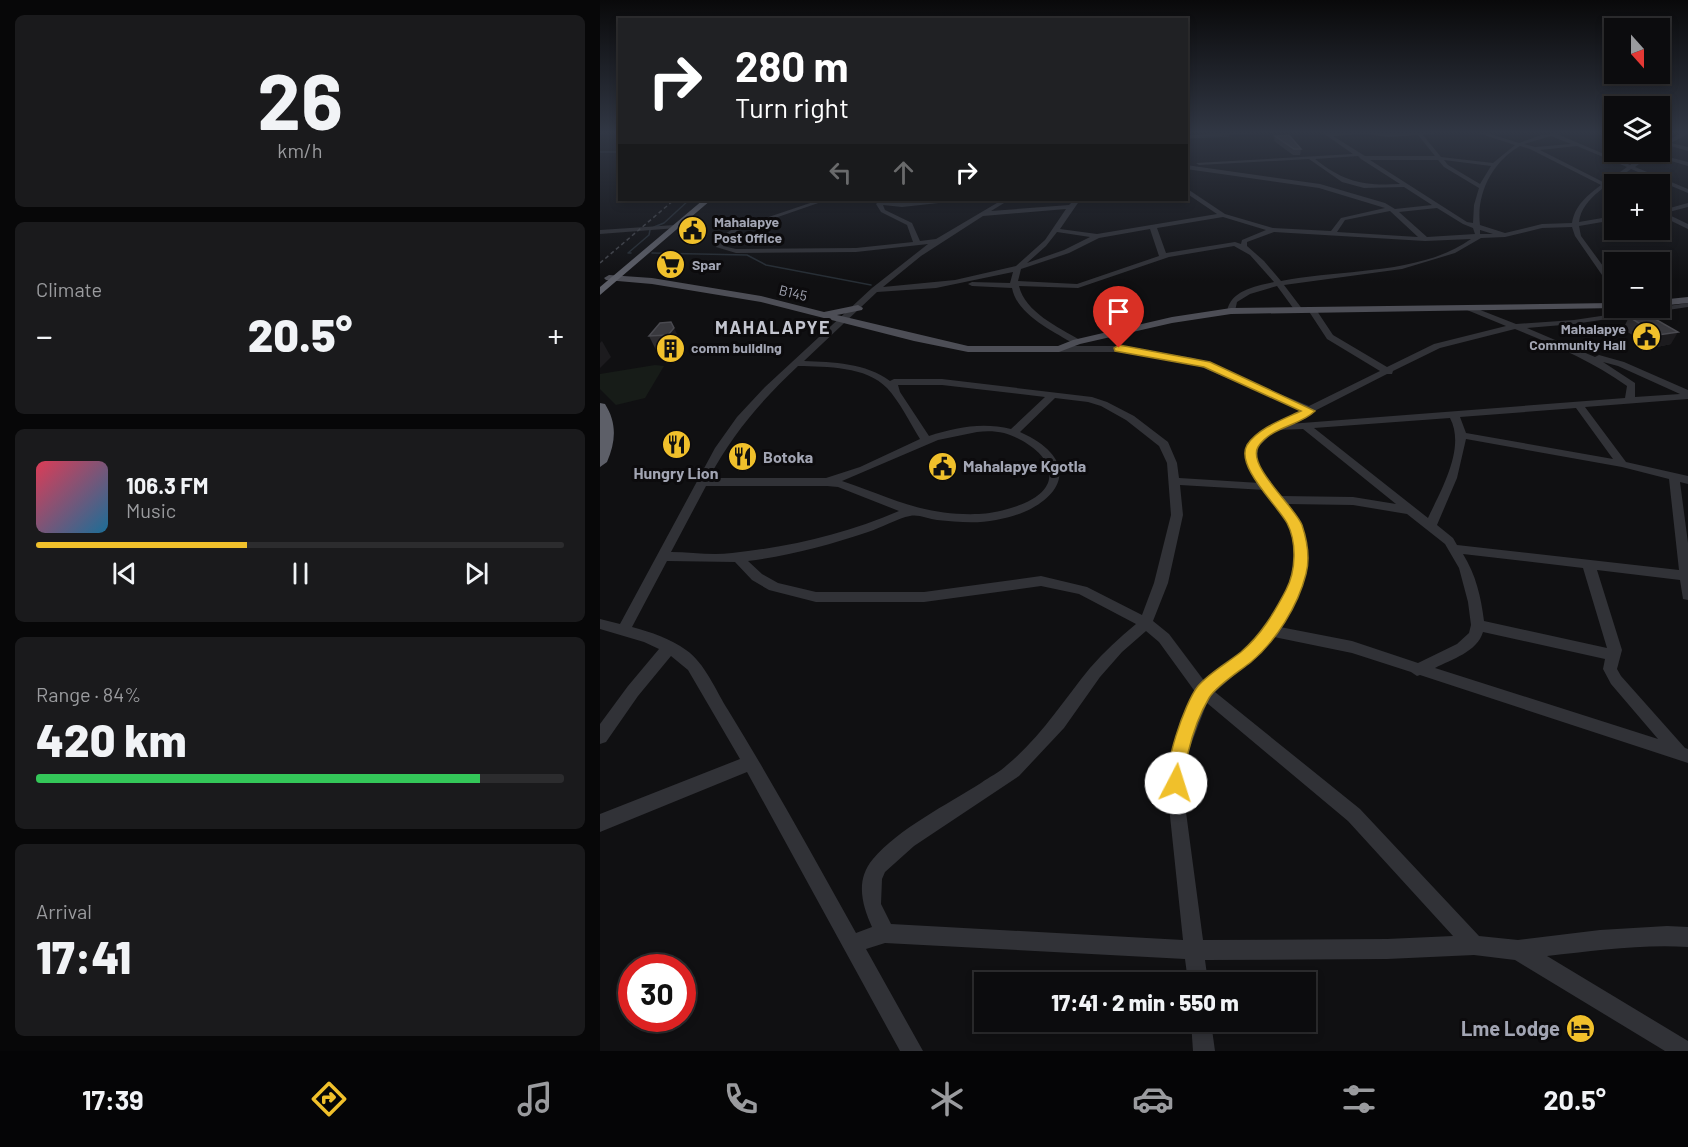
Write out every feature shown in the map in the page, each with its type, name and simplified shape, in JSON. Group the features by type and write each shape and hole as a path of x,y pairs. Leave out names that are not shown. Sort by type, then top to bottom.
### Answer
{"highway":[{"path":"671,228 697,201"},
{"path":"600,292 611,279 706,201"},
{"path":"600,407 607,425 608,436 600,462"}],"main road":[{"name":"B145","path":"611,279 652,281 761,299 844,321 968,349 1059,349 1077,342 1202,314 1232,311 1604,306"},
{"path":"1670,302 1688,300"},
{"path":"821,315 858,308"}],"street":[{"path":"1293,182 1330,188 1383,204 1425,239"},
{"path":"1347,182 1365,188 1404,185"},
{"path":"1399,182 1476,228 1505,235"},
{"path":"1473,182 1481,187"},
{"path":"1478,237 1476,228 1483,182"},
{"path":"1667,182 1688,191"},
{"path":"1604,187 1582,204 1576,212 1577,231 1604,271"},
{"path":"1188,191 1223,215 1273,230 1425,239 1505,235 1542,226 1577,231 1594,221 1604,220"},
{"path":"821,201 735,230 725,236 719,247 736,251 827,251 867,249 937,240"},
{"path":"879,201 883,211 910,224 917,243"},
{"path":"879,201 897,205 938,201"},
{"path":"912,1051 693,666 670,648 648,637 609,629 663,556 720,448 741,419 768,389 875,290 937,240 1004,201"},
{"path":"1076,201 1037,252 1018,268 1014,284 1017,295 1030,311 1077,342"},
{"path":"1670,210 1688,205"},
{"path":"1333,233 1343,219 1348,217 1437,206"},
{"path":"981,214 1071,207"},
{"path":"1056,230 1097,236 1223,215"},
{"path":"1670,218 1688,227"},
{"path":"1542,226 1577,231"},
{"path":"1153,227 1163,256"},
{"path":"600,230 671,228"},
{"path":"1244,246 1244,241 1273,230"},
{"path":"875,290 924,288 962,282 1018,268 1077,248 1097,236"},
{"path":"1232,311 1232,304 1238,296 1278,285 1402,267 1466,246 1478,237"},
{"path":"962,282 1080,285 1163,256 1228,244 1244,246 1258,257 1299,310"},
{"path":"1197,972 1176,797 1179,755 1204,692 1249,654 1271,631 1287,603 1300,571 1299,538 1295,524 1256,471 1251,455 1253,446 1273,428 1437,346 1511,327 1574,322 1688,305"},
{"path":"1470,308 1511,327 1575,351 1621,364 1688,395"},
{"path":"1312,310 1330,337 1389,372"},
{"path":"1119,333 1119,348"},
{"path":"1059,349 1119,348 1207,364 1310,411"},
{"path":"1575,351 1632,385 1629,401"},
{"path":"797,363 857,369 881,378 893,388 926,440"},
{"path":"885,933 872,905 873,877 879,866 908,840 1013,771 1058,723 1095,673 1117,648 1146,623 1172,547 1177,515 1172,463 1164,444 1130,418 1098,401 918,381 894,382 893,388"},
{"path":"1273,428 1688,395"},
{"path":"1013,432 1051,396"},
{"path":"1578,404 1622,464"},
{"path":"1430,526 1450,483 1460,435 1460,428 1454,415"},
{"path":"1305,426 1456,549 1470,580 1478,625 1475,636 1462,648 1416,670"},
{"path":"703,482 827,482 840,484 913,510 933,515 964,518 1003,516 1024,508 1043,496 1052,486 1055,477 1053,466 1033,444 1013,432 975,429 955,431 926,440 864,470 827,482"},
{"path":"1460,435 1622,464 1688,480"},
{"path":"1674,477 1688,595"},
{"path":"1174,481 1269,487"},
{"path":"1279,500 1353,501 1408,510"},
{"path":"663,556 736,557 765,554 882,524 913,510"},
{"path":"1456,549 1686,575"},
{"path":"736,557 757,577 774,587 800,594 834,598 924,597 1041,581 1082,590 1146,623 1164,638 1204,692 1354,816 1474,945"},
{"path":"1588,563 1609,629 1614,655 1610,669 1616,680 1684,755"},
{"path":"1478,625 1614,655"},
{"path":"1271,631 1352,647 1416,670 1684,755"},
{"path":"600,737 633,691 670,648"},
{"path":"600,823 750,763"},
{"path":"851,944 885,933 1194,950 1387,949 1474,945 1518,950 1600,940 1688,937"},
{"path":"1518,950 1675,1048"},
{"path":"1202,1032 1204,1051"}],"shaded area":[{"path":"655,365 664,366 645,398 616,405 600,389 600,374"}],"building":[{"path":"1631,318 1653,318 1678,332 1658,335"},
{"path":"671,322 674,328 668,335 649,336 660,323"}],"waterway":[{"path":"654,227 664,223 688,201"},
{"path":"631,253 628,253 649,235 650,230"},
{"path":"652,253 747,255 766,265 871,285"}],"railway":[{"path":"600,263 673,201"}],"place":[{"name":"Mahalapye Post Office","path":"693,230"},
{"name":"Spar","path":"671,265"},
{"name":"Mahalapye Community Hall","path":"1647,337"},
{"name":"comm building","path":"670,348"},
{"name":"Hungry Lion","path":"676,445"},
{"name":"Botoka","path":"742,457"},
{"name":"Mahalapye Kgotla","path":"942,466"},
{"name":"Lme Lodge","path":"1581,1029"}],"district":[{"name":"MAHALAPYE","path":"773,328"}],"route":[{"path":"1119,348 1207,364 1310,411 1273,428 1253,446 1251,455 1256,471 1295,524 1301,553 1300,571 1295,587 1271,631 1249,654 1204,692 1183,741 1176,783"}]}
